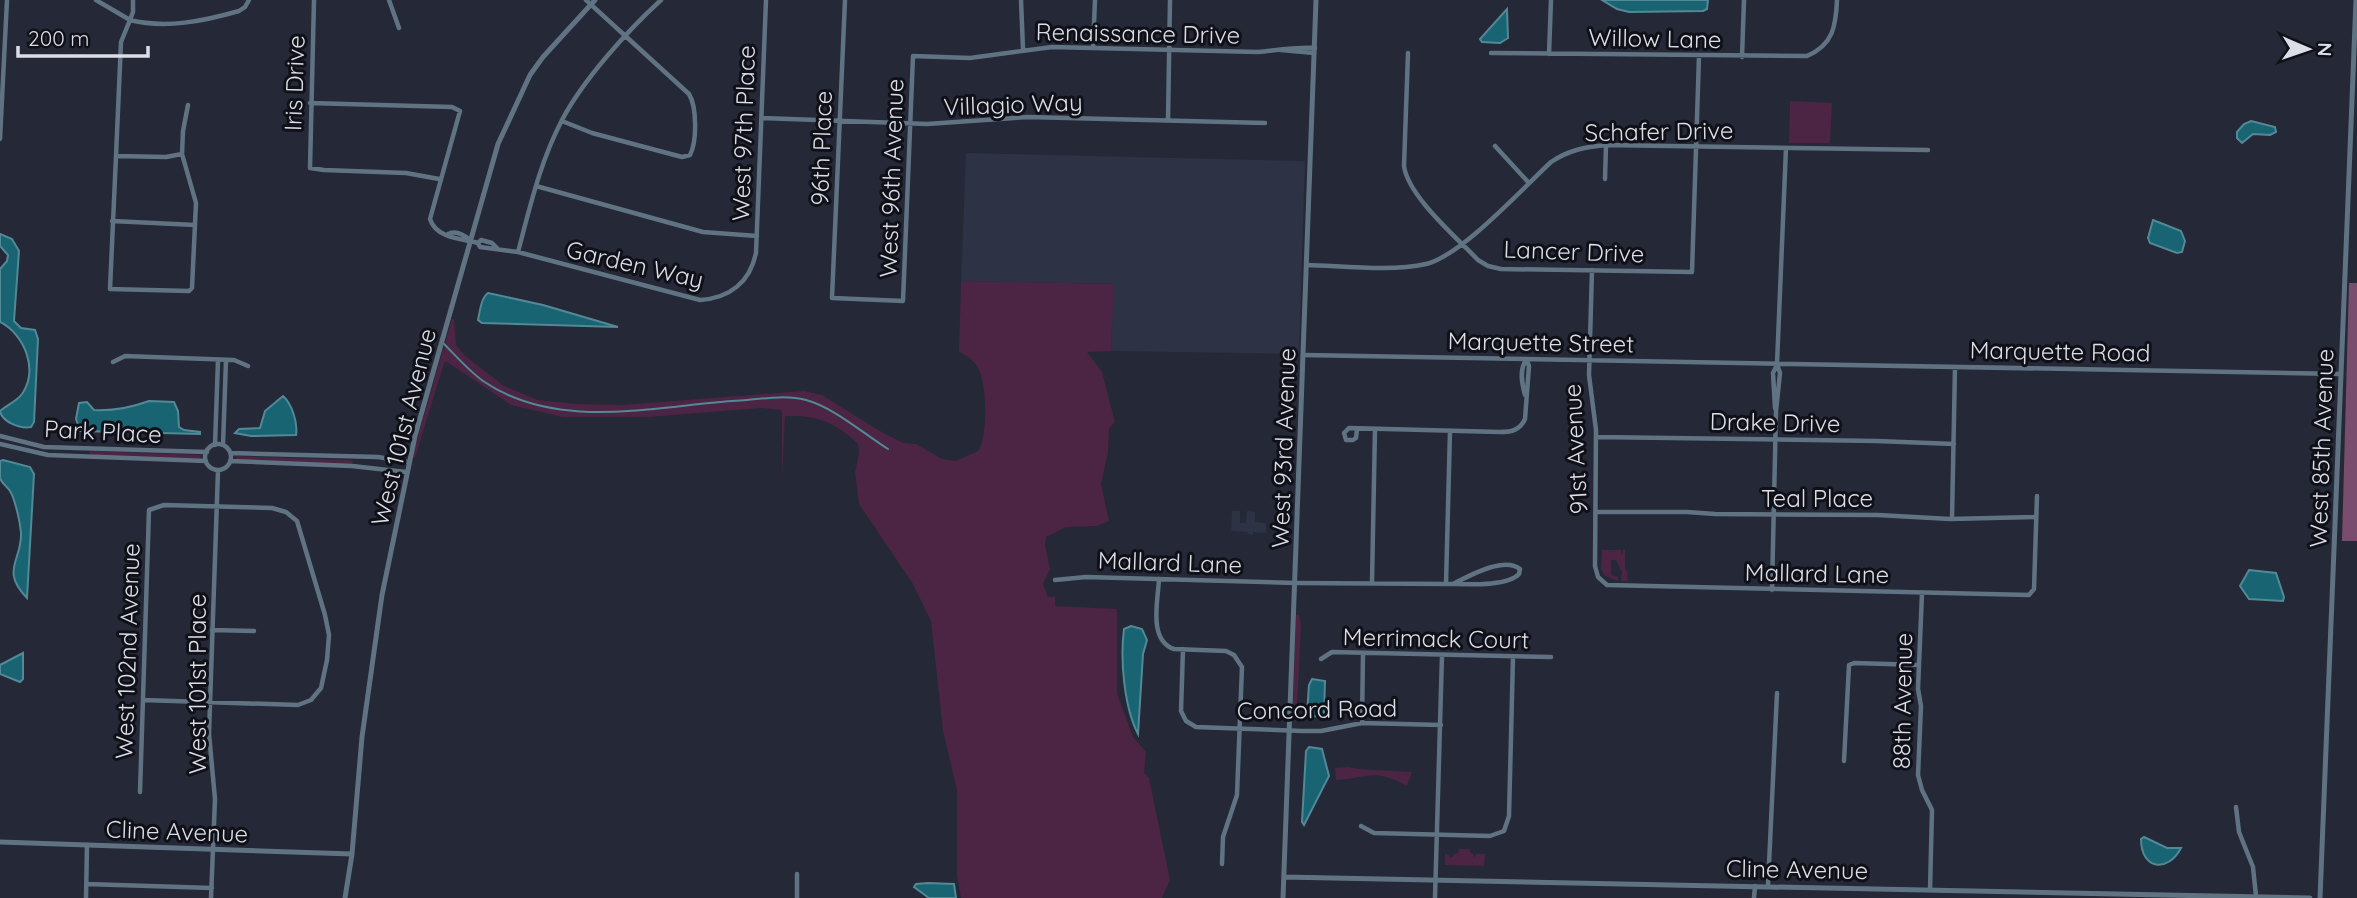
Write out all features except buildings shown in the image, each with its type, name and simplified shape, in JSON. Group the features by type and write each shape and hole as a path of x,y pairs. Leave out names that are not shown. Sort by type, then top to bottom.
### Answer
{"street":[{"path":"0,139 7,0"},
{"path":"96,0 130,20 167,24 187,23 239,11 249,0"},
{"path":"132,0 133,12 121,43 110,289 189,291 192,288 196,204 182,154 188,105"},
{"name":"Iris Drive","path":"314,0 310,168 406,173 439,179"},
{"path":"389,0 399,27"},
{"path":"518,253 536,186 562,121 584,84 661,0"},
{"name":"West 97th Place","path":"753,266 757,236 766,0"},
{"name":"96th Place","path":"845,0 832,298 903,301"},
{"path":"1021,0 1023,50"},
{"path":"1093,47 1095,0"},
{"path":"1168,120 1171,0"},
{"name":"West 93rd Avenue","path":"1283,898 1316,0"},
{"path":"1549,54 1550,0"},
{"path":"1742,57 1744,0"},
{"name":"Willow Lane","path":"1491,53 1797,58 1817,52 1827,44 1833,33 1837,0"},
{"name":"West 85th Avenue","path":"2320,898 2354,115 2356,0"},
{"path":"562,121 592,133 682,157 690,155 693,148 695,108 691,98 591,1"},
{"name":"West 101st Avenue","path":"345,898 352,855 360,748 368,688 382,595 408,462 498,144 522,90 543,57 591,1"},
{"name":"Renaissance Drive","path":"913,56 970,58 1049,47 1315,51"},
{"name":"Lancer Drive","path":"1408,53 1404,166 1406,178 1416,195 1478,260 1488,266 1502,269 1692,272 1697,146"},
{"name":"West 96th Avenue","path":"903,301 913,56"},
{"path":"1697,146 1699,56"},
{"path":"310,103 452,107 460,111 439,179"},
{"name":"Villagio Way","path":"762,118 911,124 956,124 1028,117 1265,123"},
{"path":"1605,179 1606,145"},
{"name":"Schafer Drive","path":"1307,265 1396,267 1427,264 1450,254 1463,244 1551,162 1566,152 1584,147 1606,145 1928,150"},
{"path":"1495,146 1529,183"},
{"path":"1772,590 1776,411 1780,373 1777,364 1786,148"},
{"path":"116,156 166,157 182,154"},
{"name":"Garden Way","path":"439,179 430,219 433,228 448,234 463,234 480,247 518,253 701,300 721,297 733,291 741,285 753,266"},
{"path":"536,186 703,232 757,236"},
{"path":"112,221 195,225"},
{"name":"91st Avenue","path":"1592,270 1589,360 1590,391 1596,423 1596,571 1602,582"},
{"name":"Marquette Street","path":"1304,355 1777,364"},
{"path":"113,362 125,356 218,359 238,361 248,366"},
{"path":"218,359 215,444 207,452 206,461 210,467 218,470 225,468 231,453"},
{"path":"1357,429 1508,432 1522,424 1525,419 1529,366 1526,359"},
{"path":"223,445 226,360"},
{"name":"Marquette Road","path":"1777,364 2341,374"},
{"path":"1952,519 1955,367"},
{"path":"1372,582 1375,429"},
{"path":"1446,584 1450,431"},
{"name":"Park Place","path":"0,436 44,447 207,452"},
{"name":"Drake Drive","path":"1596,437 1872,440 1954,444"},
{"name":"Park Place","path":"0,444 44,454 206,461"},
{"path":"215,444 223,445 231,453 378,457 408,462"},
{"path":"230,461 352,466 406,472"},
{"name":"West 101st Place","path":"211,898 215,799 209,742 218,470"},
{"path":"2036,516 2037,496"},
{"name":"West 102nd Avenue","path":"140,792 149,510 164,505 217,506"},
{"path":"143,700 298,705 312,700 323,684 328,631 300,526 286,512 275,508 217,506"},
{"name":"Teal Place","path":"1597,512 1952,519 2036,516"},
{"name":"Mallard Lane","path":"1602,582 1615,587 1687,586 2029,595 2033,593 2036,516"},
{"name":"Mallard Lane","path":"1055,580 1086,577 1296,583 1372,582 1446,584 1453,584 1477,584 1514,579 1518,577 1520,570 1515,565 1491,567 1453,584"},
{"path":"1159,579 1158,635 1167,646 1226,651 1234,655 1242,667 1237,795 1223,837 1222,864"},
{"name":"88th Avenue","path":"1922,593 1918,775 1933,818 1930,890"},
{"path":"212,629 254,631"},
{"name":"Concord Road","path":"1183,649 1181,711 1186,721 1196,727 1321,731 1362,723 1441,725"},
{"name":"Merrimack Court","path":"1321,659 1332,652 1551,657"},
{"path":"1362,723 1363,653"},
{"path":"1434,898 1443,655"},
{"path":"1360,826 1371,833 1490,836 1504,831 1509,816 1513,656"},
{"path":"1844,761 1849,665 1919,666"},
{"path":"1768,886 1777,693"},
{"path":"2236,807 2239,832 2253,867 2256,896"},
{"name":"Cline Avenue","path":"0,842 352,855"},
{"path":"86,898 87,845"},
{"path":"797,874 797,898"},
{"name":"Cline Avenue","path":"1283,877 1768,886 2060,896 2310,898"},
{"path":"86,884 212,888"},
{"path":"1754,898 1755,886"}],"shaded area":[{"path":"1790,101 1832,103 1830,143 1789,143"},
{"path":"966,153 1305,161 1299,354 1111,351 1113,284 961,281"},
{"path":"961,281 1114,284 1111,351 1087,352 1102,372 1115,422 1109,428 1108,452 1101,484 1109,521 1097,526 1066,527 1046,537 1050,569 1043,584 1048,597 1055,597 1055,606 1117,609 1117,693 1133,737 1146,752 1144,773 1149,778 1170,880 1162,898 961,898 957,876 957,790 943,731 931,621 913,584 859,504 855,472 858,444 833,425 807,417 785,416 782,476 782,410 761,408 648,417 562,417 511,405 447,362 444,363 415,458 412,457 454,319 456,345 464,355 504,386 538,400 622,405 804,391 822,395 903,443 916,444 942,459 956,461 978,451 984,434 985,411 984,388 979,370 971,359 959,352"},
{"path":"2349,283 2357,283 2357,541 2342,541"},
{"path":"91,451 201,455 200,459 90,455"},
{"path":"236,456 351,460 353,462 236,460"},
{"path":"1232,511 1240,511 1240,523 1246,523 1247,511 1255,512 1255,522 1266,523 1266,533 1253,532 1253,535 1231,531"},
{"path":"1602,550 1621,550 1622,555 1625,550 1628,581 1621,581 1622,572 1616,560 1611,560 1611,575 1618,577 1618,581 1605,576 1601,569"},
{"path":"1296,615 1299,615 1301,625 1296,725 1293,705"},
{"path":"1335,768 1412,772 1407,786 1378,775 1336,780"},
{"path":"1459,849 1470,849 1474,858 1476,854 1485,854 1484,866 1445,865 1445,854 1454,856"}],"water":[{"path":"1602,0 1708,0 1707,9 1703,11 1629,12 1617,9"},
{"path":"1507,9 1508,38 1500,43 1482,42 1480,39"},
{"path":"2251,121 2275,127 2276,132 2270,135 2253,134 2242,143 2237,138 2237,132"},
{"path":"2153,220 2181,231 2185,241 2182,252 2177,253 2150,243 2148,238"},
{"path":"0,234 12,239 19,251 14,321 21,328 35,330 38,339 34,422 31,427 12,424 0,411 22,394 27,384 29,363 22,343 0,322 0,269 7,261 8,255 0,246"},
{"path":"488,293 543,305 618,327 482,323 478,320 479,313 482,301"},
{"path":"283,396 294,414 296,435 251,436 235,433 239,429 260,428 265,411"},
{"path":"149,401 174,402 178,411 179,427 200,434 80,431 76,419 79,403 87,402 94,410 108,410"},
{"path":"0,461 30,467 34,474 27,598 15,580 14,566 21,533 14,499 0,478"},
{"path":"2249,570 2276,573 2283,601 2249,599 2240,586"},
{"path":"1131,626 1142,629 1147,640 1143,654 1138,734 1126,697 1123,668 1124,629"},
{"path":"23,653 23,679 20,682 0,674 0,665"},
{"path":"1312,679 1325,681 1324,715 1311,717 1307,714 1309,685"},
{"path":"1309,747 1322,749 1329,776 1304,825 1306,751"},
{"path":"2144,837 2167,848 2181,848 2169,862 2156,864 2145,857 2141,839"},
{"path":"916,884 954,884 956,898 929,898 914,887"}],"waterway":[{"path":"444,344 483,381 511,396 541,406 604,412 797,398 827,408 888,449"}]}
